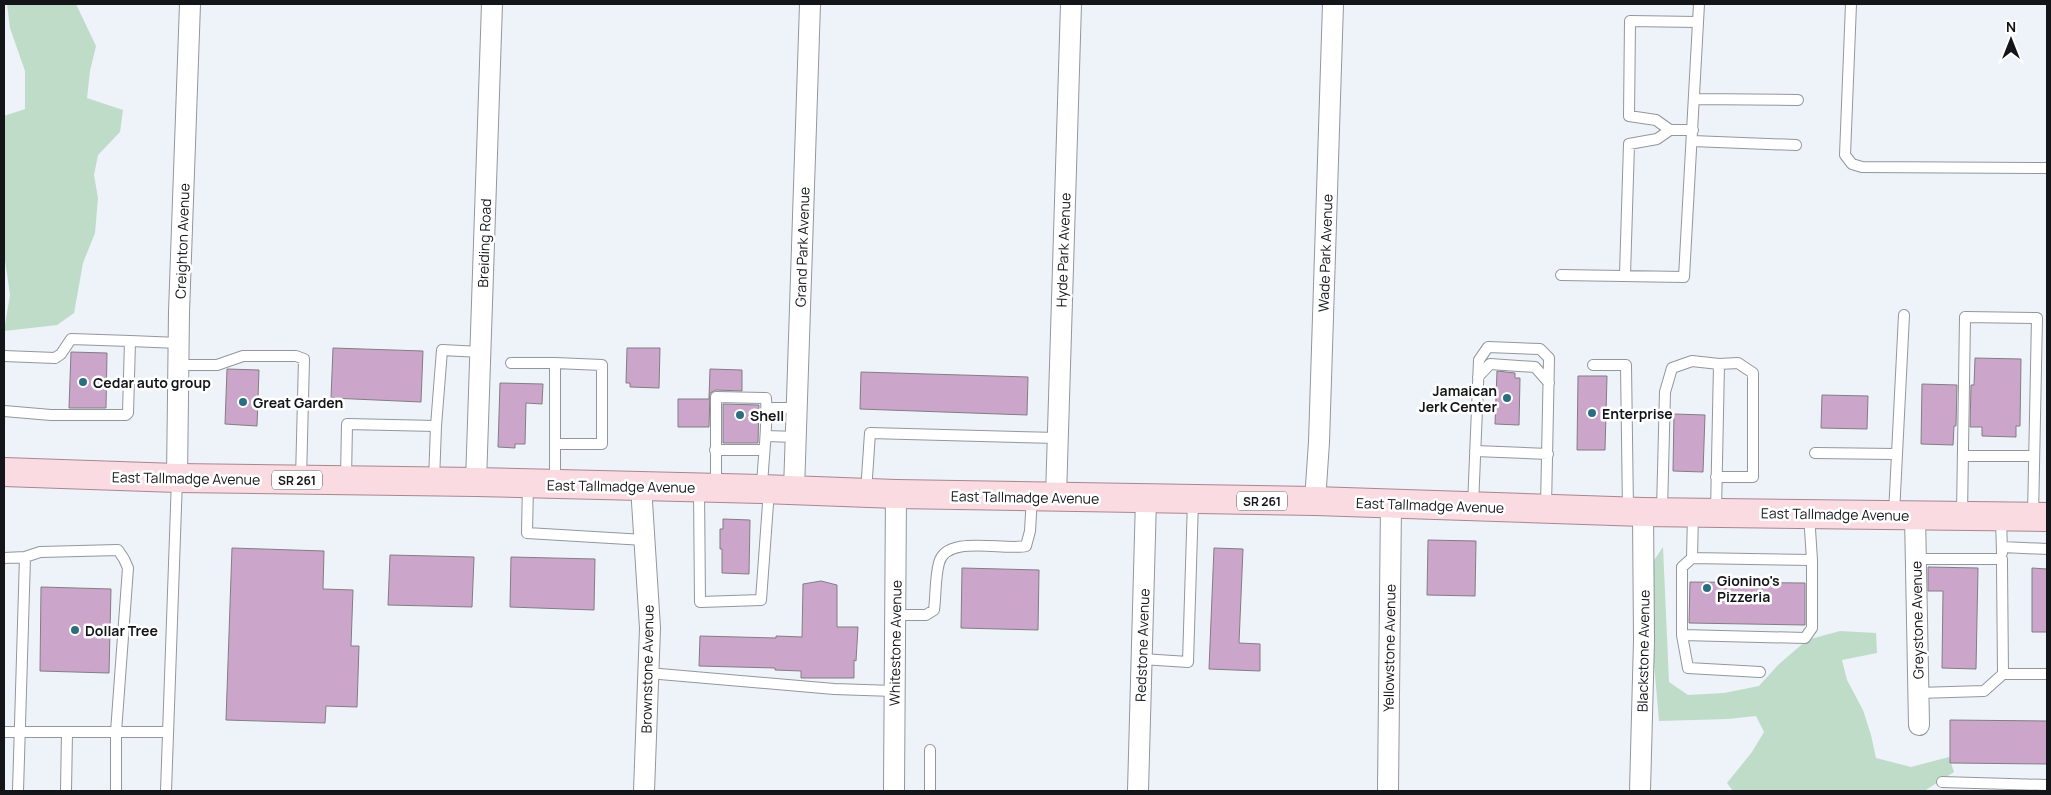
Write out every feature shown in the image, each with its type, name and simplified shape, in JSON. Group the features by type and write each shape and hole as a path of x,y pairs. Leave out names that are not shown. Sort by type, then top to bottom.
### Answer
{"main road":[{"name":"East Tallmadge Avenue","path":"4,472 177,478 775,489 896,494 1315,501 1644,512 2040,517"}],"street":[{"name":"Creighton Avenue","path":"177,478 178,342 190,4"},
{"name":"Breiding Road","path":"476,482 492,4"},
{"name":"Grand Park Avenue","path":"775,489 796,437 810,4"},
{"name":"Hyde Park Avenue","path":"1044,497 1058,438 1071,4"},
{"name":"Wade Park Avenue","path":"1315,501 1319,442 1333,4"},
{"name":"Brownstone Avenue","path":"641,486 650,628 644,791"},
{"name":"Whitestone Avenue","path":"894,791 896,494"},
{"name":"Redstone Avenue","path":"1138,791 1146,499"},
{"name":"Yellowstone Avenue","path":"1388,791 1391,504"},
{"name":"Blackstone Avenue","path":"1640,791 1644,640 1644,512"},
{"name":"Greystone Avenue","path":"1904,515 1916,558 1919,725"}],"lane":[{"path":"1561,275 1684,277 1699,4"},
{"path":"1851,4 1845,155 1852,164 1862,167 2047,168"},
{"path":"1670,130 1656,120 1628,116 1630,21 1697,22"},
{"path":"1694,99 1798,100"},
{"path":"1625,275 1629,144 1657,138 1670,130 1693,130"},
{"path":"1692,141 1796,146"},
{"path":"1904,315 1896,454 1904,515"},
{"path":"1962,516 1966,317 2037,318 2033,456 2040,517"},
{"path":"4,356 56,358 71,340 178,342"},
{"path":"4,411 51,415 126,415 128,413 130,341"},
{"path":"1473,507 1479,360 1488,347 1540,349 1549,358 1546,509"},
{"path":"434,482 442,350 481,352"},
{"path":"178,365 217,365 243,356 296,356 304,360 300,480"},
{"path":"1644,512 1665,392 1672,368 1692,361 1719,364 1738,363 1753,372 1753,478 1716,477"},
{"path":"511,363 602,365 602,444 555,444"},
{"path":"555,363 555,484"},
{"path":"1478,377 1490,364 1524,365 1535,367 1548,382"},
{"path":"1719,364 1716,477 1704,512 1692,558 1682,567 1682,634 1688,668 1760,672"},
{"path":"1594,365 1626,365 1644,512"},
{"path":"716,397 766,398 767,408 763,450 775,489 761,600 700,602 707,488 719,426 716,397"},
{"path":"767,408 797,408"},
{"path":"346,481 347,424 436,426"},
{"path":"764,430 796,437"},
{"path":"866,493 870,433 1058,438"},
{"path":"715,450 763,450"},
{"path":"1475,451 1548,454"},
{"path":"1814,453 1896,454"},
{"path":"1963,456 2033,456"},
{"path":"166,791 177,478"},
{"path":"528,484 527,533 644,540"},
{"path":"895,615 926,615 934,610 939,561 946,551 960,546 1026,546 1044,497"},
{"path":"1142,659 1188,662 1193,500"},
{"path":"1682,634 1805,638 1812,628 1812,560 1809,514"},
{"path":"2001,517 2003,674"},
{"path":"2002,547 2047,549"},
{"path":"4,558 25,557 40,552 118,550 124,559 128,568 116,732 116,791"},
{"path":"18,791 18,732 23,653 25,557"},
{"path":"1692,558 1812,560"},
{"path":"1916,558 2002,558"},
{"path":"648,673 834,689 894,691"},
{"path":"1918,693 1984,691 2003,674 2047,674"},
{"path":"4,732 168,732"},
{"path":"66,791 67,732"},
{"path":"930,750 930,791"},
{"path":"1942,782 2047,785"}],"green space":[{"path":"7,4 76,4 96,46 90,71 87,98 123,110 120,132 98,155 94,175 98,198 95,233 83,263 74,313 57,325 4,331 10,295 4,253 4,116 25,109 25,71 10,28"},
{"path":"1663,547 1669,682 1688,695 1724,693 1759,686 1779,664 1807,640 1840,631 1876,633 1877,653 1842,660 1847,680 1863,710 1876,758 1911,767 1949,757 1954,772 1924,791 1733,791 1727,783 1752,752 1764,732 1756,716 1728,719 1659,721 1646,572"}],"building":[{"path":"333,348 423,351 421,402 331,398"},
{"path":"627,348 660,348 659,388 630,387 630,383 626,383"},
{"path":"71,352 107,353 106,408 69,408"},
{"path":"1975,358 2021,359 2020,426 2016,426 2016,437 1982,436 1982,427 1970,427 1971,385 1974,385"},
{"path":"227,369 259,370 257,426 225,424"},
{"path":"710,369 742,370 742,391 716,390 710,393 709,427 678,427 678,399 709,399"},
{"path":"1497,371 1515,373 1515,378 1520,378 1519,425 1495,424"},
{"path":"861,372 1028,377 1027,415 860,409"},
{"name":"Enterprise","path":"1578,376 1607,376 1605,450 1577,450"},
{"path":"500,383 543,384 542,404 526,403 525,444 515,444 515,448 498,447"},
{"path":"1922,384 1957,385 1956,426 1954,426 1953,445 1921,444"},
{"path":"1822,395 1868,396 1867,429 1821,428"},
{"name":"Shell","path":"723,404 759,405 758,443 723,443"},
{"path":"1674,414 1705,415 1703,472 1673,471"},
{"path":"723,519 750,520 749,574 722,573 720,529 723,529"},
{"path":"1428,540 1476,541 1475,596 1427,595"},
{"path":"232,548 324,551 323,589 353,590 351,646 359,646 357,707 326,706 325,723 226,720"},
{"path":"1214,548 1243,549 1239,643 1260,644 1260,671 1209,669"},
{"path":"390,555 474,557 472,607 388,605"},
{"path":"511,557 595,559 594,610 510,607"},
{"path":"1928,567 1978,568 1976,669 1942,668 1943,591 1928,591"},
{"path":"962,568 1039,570 1038,630 961,628"},
{"path":"2032,568 2047,569 2047,632 2032,632"},
{"path":"821,581 837,585 837,627 858,627 854,678 801,678 801,671 775,670 775,668 699,666 700,636 802,637 803,584"},
{"path":"1690,582 1805,583 1805,625 1689,623"},
{"name":"Dollar Tree","path":"41,587 111,589 109,673 40,671"},
{"path":"1950,720 2047,721 2047,764 1950,763"}],"place":[{"name":"Cedar auto group","path":"83,382"},
{"name":"Jamaican Jerk Center","path":"1507,398"},
{"name":"Great Garden","path":"243,402"},
{"name":"Enterprise","path":"1592,413"},
{"name":"Shell","path":"740,415"},
{"name":"Gionino's Pizzeria","path":"1707,588"},
{"name":"Dollar Tree","path":"75,630"}]}
